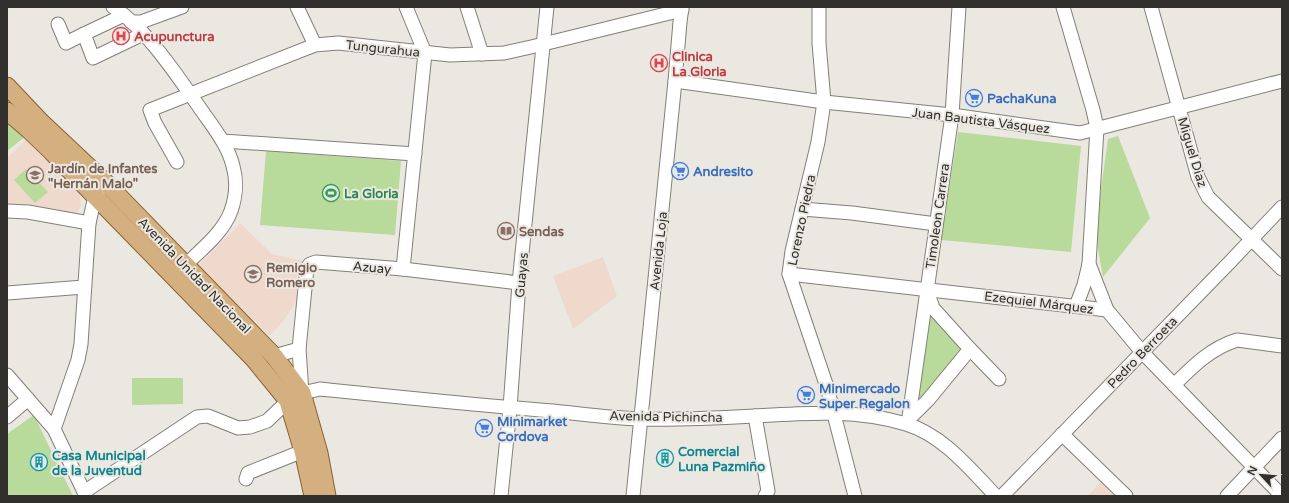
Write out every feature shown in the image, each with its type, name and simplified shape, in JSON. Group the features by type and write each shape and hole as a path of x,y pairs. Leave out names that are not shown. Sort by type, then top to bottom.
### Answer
{"main road":[{"name":"Avenida Unidad Nacional","path":"7,86 107,184 274,356 295,397 319,453 327,496"},
{"name":"Avenida Unidad Nacional","path":"7,111 33,134 95,196 257,363 295,397 303,451 313,496"}],"street":[{"path":"113,7 128,18 143,34 190,94 222,141 233,164 235,178 234,196 231,211 222,229 173,277"},
{"path":"58,24 66,43 84,34 128,18 141,22 182,7"},
{"path":"297,7 315,45"},
{"path":"403,269 425,53 406,7"},
{"path":"467,7 482,54"},
{"name":"Guayas","path":"501,496 510,408 519,283 547,7"},
{"name":"Lorenzo Piedra","path":"819,7 819,43 824,102 818,142 792,250 789,274 827,387 855,496"},
{"name":"Timoleon Carrera","path":"908,422 952,115 959,7"},
{"path":"1063,7 1093,110 1096,128 1089,264 1084,285 1076,306"},
{"name":"Miguel Diaz","path":"1152,7 1198,177 1208,197 1282,270"},
{"name":"Tungurahua","path":"177,162 155,123 150,110 315,45 338,43 425,53 450,54 504,52 682,8"},
{"name":"Avenida Loja","path":"634,496 682,8"},
{"path":"84,34 92,58 143,34"},
{"name":"Juan Bautista Vásquez","path":"675,81 824,102 952,115 1080,133 1282,81"},
{"path":"222,141 415,154"},
{"path":"54,429 78,360 81,344 89,223 95,196 107,184"},
{"name":"Pedro Berroeta","path":"1002,496 1282,207"},
{"path":"802,209 852,213 936,224"},
{"path":"7,211 28,212 89,223"},
{"name":"Azuay","path":"295,397 307,268 310,264 316,262 403,269 519,283"},
{"path":"1089,264 1107,310"},
{"name":"Ezequiel Márquez","path":"789,274 1107,310 1142,352 1282,496"},
{"path":"7,293 84,287"},
{"path":"927,289 933,308 999,379"},
{"path":"1174,385 1211,351 1231,341 1237,340 1282,346"},
{"path":"274,356 299,349"},
{"path":"908,422 970,349"},
{"path":"7,375 54,429 85,494 197,417 208,416 238,428 250,427 267,421 295,397"},
{"name":"Avenida Pichincha","path":"295,397 320,389 510,408 641,418 755,416 786,413 833,412 885,418 908,422 936,438 996,496"},
{"path":"7,417 28,399"},
{"path":"755,416 768,491 765,496"},
{"path":"1062,434 1126,496"},
{"path":"1227,496 1282,438"},
{"path":"246,479 248,473 303,451"}],"shaded area":[{"name":"Jardín de Infantes \"Hernán Malo\"","path":"26,140 80,193 81,206 76,215 7,208 7,158"},
{"name":"Remigio Romero","path":"240,223 272,254 303,261 297,300 285,319 270,336 198,266"},
{"path":"603,257 617,296 573,329 553,276"},
{"path":"1102,481 1118,496 1088,496"}],"green space":[{"path":"7,122 26,136 7,151"},
{"path":"958,132 1081,146 1071,252 941,240"},
{"path":"1118,136 1150,218 1103,277 1095,232 1108,139"},
{"name":"La Gloria","path":"266,151 401,161 395,235 260,225"},
{"path":"26,169 48,192 35,203 14,180"},
{"path":"931,312 964,351 913,408"},
{"path":"132,378 183,378 183,404 132,405"},
{"path":"34,415 73,496 7,496 7,434"}],"place":[{"name":"Acupunctura","path":"121,36"},
{"name":"Clinica La Gloria","path":"659,63"},
{"name":"PachaKuna","path":"974,98"},
{"name":"Andresito","path":"680,171"},
{"name":"Jardín de Infantes \"Hernán Malo\"","path":"35,175"},
{"name":"La Gloria","path":"331,193"},
{"name":"Sendas","path":"506,231"},
{"name":"Remigio Romero","path":"253,274"},
{"name":"Minimercado Super Regalon","path":"806,395"},
{"name":"Minimarket Cordova","path":"484,428"},
{"name":"Comercial Luna Pazmiño","path":"665,458"},
{"name":"Casa Municipal de la Juventud","path":"39,462"}]}
